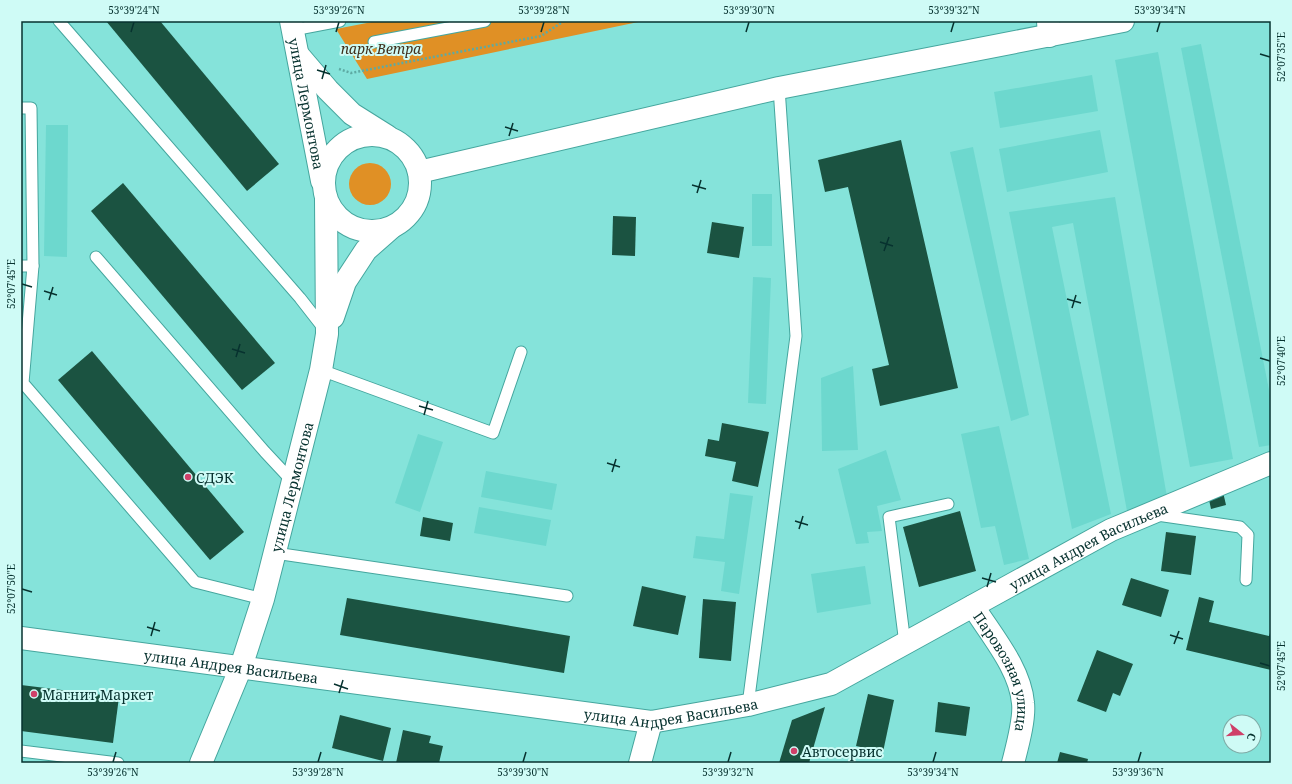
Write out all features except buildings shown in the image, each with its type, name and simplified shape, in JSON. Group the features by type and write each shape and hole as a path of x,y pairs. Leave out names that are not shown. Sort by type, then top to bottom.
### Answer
{"street":[{"path":"419,172 779,88 1048,28 1097,26 1123,21"},
{"name":"улица Лермонтова","path":"201,763 241,667 263,600 321,370 327,334 325,193 292,26"},
{"path":"297,54 328,90 352,114 386,136 402,144 413,156 419,172 420,188 415,205 405,218 366,250 345,282 327,334"},
{"path":"386,136 371,134 364,135 342,144 331,156 325,170 325,193 334,214 346,224 360,230 376,231 391,228"},
{"name":"улица Андрея Васильева","path":"21,638 651,722 748,705 831,684 1111,530 1271,463"},
{"name":"Паровозная улица","path":"972,606 1014,668 1024,703 1019,741 1013,763"},
{"path":"640,763 651,722"}],"lane":[{"path":"59,21 300,298 327,334"},
{"path":"292,26 340,21"},
{"path":"374,42 451,24 485,21"},
{"path":"748,705 796,336 779,88"},
{"path":"21,108 31,108 33,266 22,385 195,582 263,600"},
{"path":"96,257 265,452 293,482"},
{"path":"21,266 33,266"},
{"path":"321,370 493,433 521,352"},
{"path":"905,644 889,517 948,504"},
{"path":"1150,514 1240,527 1248,535 1246,580"},
{"path":"275,553 567,596"},
{"path":"21,751 118,763"}],"path":[{"path":"338,68 351,73 541,36 564,21"}],"shaded area":[{"path":"1201,44 1271,400 1271,445 1259,447 1181,48"},
{"path":"1158,52 1233,459 1190,467 1115,60"},
{"path":"1092,75 1098,111 1000,128 994,92"},
{"path":"46,125 68,125 67,257 44,256"},
{"path":"1100,130 1108,172 1007,192 999,149"},
{"path":"973,147 1029,415 1011,421 950,152"},
{"path":"752,194 772,194 772,246 752,246"},
{"path":"1115,197 1167,497 1127,511 1073,223 1052,227 1111,514 1072,529 1009,212"},
{"path":"753,277 771,278 766,404 748,403"},
{"path":"853,366 858,450 822,451 821,378"},
{"path":"999,426 1029,559 1004,565 995,526 981,528 961,434"},
{"path":"418,434 443,442 420,512 395,503"},
{"path":"886,450 901,500 877,506 882,531 867,532 869,543 856,544 838,469"},
{"path":"486,471 557,484 552,510 481,497"},
{"path":"730,493 753,496 739,594 721,591 725,562 693,558 696,536 724,539"},
{"path":"479,507 551,520 546,546 474,533"},
{"path":"865,566 871,604 817,613 811,574"}],"green space":[{"name":"парк Ветра","path":"377,21 643,21 367,79 336,29"},
{"path":"370,163 385,169 391,184 385,199 370,205 355,199 349,184 355,169"}],"place":[{"name":"СДЭК","path":"188,477"},
{"name":"Магнит Маркет","path":"34,694"},
{"name":"Автосервис","path":"794,751"}]}
